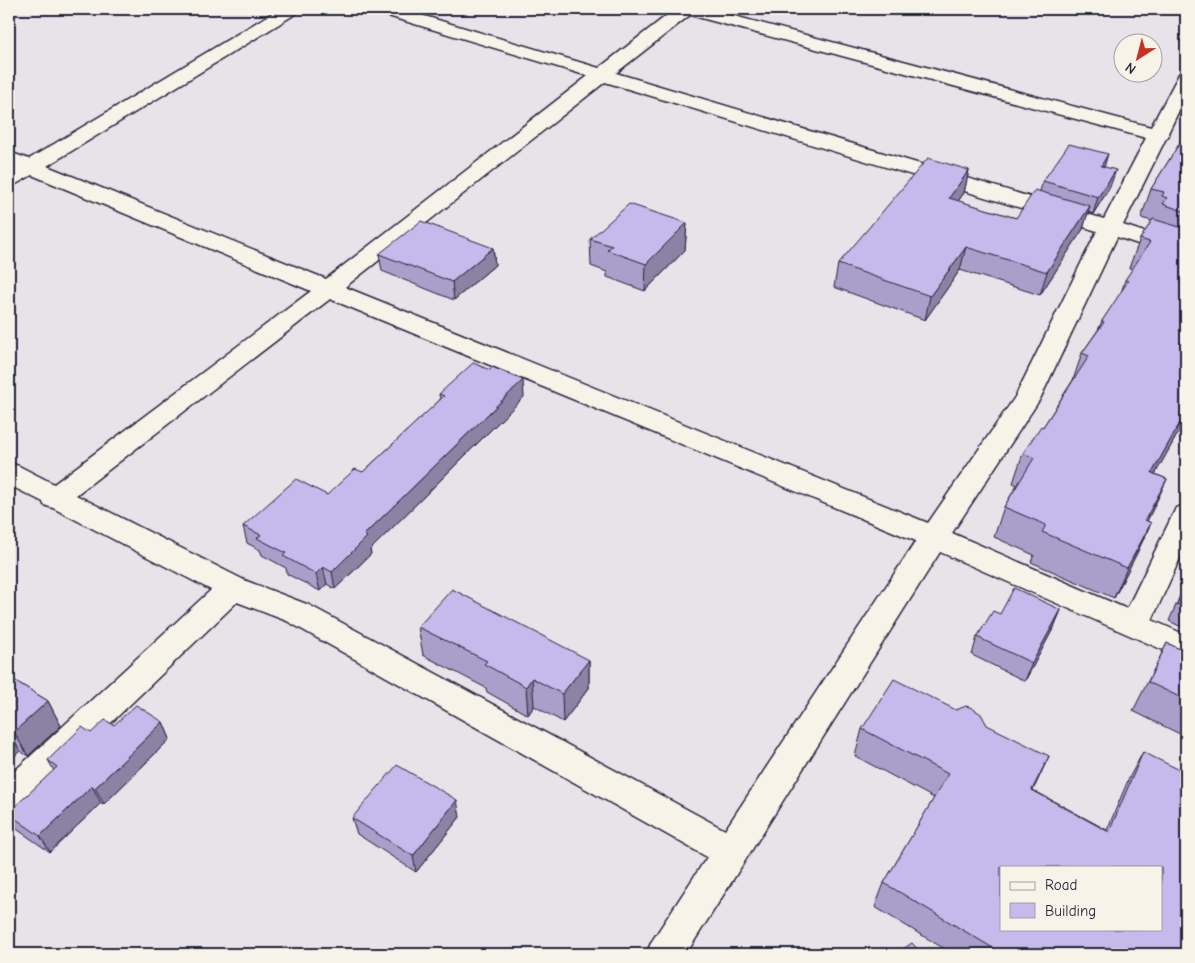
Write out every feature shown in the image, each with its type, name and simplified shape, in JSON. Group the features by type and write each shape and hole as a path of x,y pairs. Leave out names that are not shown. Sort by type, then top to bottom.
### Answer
{"street":[{"path":"9,180 292,9"},
{"path":"384,9 1110,228 1186,253"},
{"path":"54,498 328,288 600,74 688,9 1159,135"},
{"path":"665,954 934,537 1027,399 1110,228 1159,135 1186,78"},
{"path":"9,158 934,537 1186,648"},
{"path":"9,474 233,588 298,613 731,852"},
{"path":"1134,625 1186,515"},
{"path":"9,798 233,588"}],"building":[{"path":"1186,133 1186,212 1163,204 1167,198 1162,196 1164,192 1151,189"},
{"path":"1069,144 1108,154 1101,166 1116,170 1098,197 1043,181"},
{"path":"928,158 969,170 949,198 1016,218 1035,190 1090,206 1047,272 966,247 930,296 838,264"},
{"path":"629,204 687,223 646,264 607,250 612,246 590,239"},
{"path":"1153,219 1186,229 1186,412 1152,473 1167,479 1145,520 1151,523 1127,568 1042,532 1046,525 1004,507 1034,458 1023,453 1041,426 1043,427 1089,356 1082,353 1104,322 1102,321 1128,281 1125,280 1150,242 1140,239"},
{"path":"421,221 493,248 452,282 379,254"},
{"path":"473,363 490,370 492,367 523,380 364,535 367,537 332,572 323,567 316,574 283,556 286,553 257,538 261,535 243,526 296,479 327,495 355,469 363,472 444,396 439,394"},
{"path":"1186,584 1186,608 1177,604"},
{"path":"1014,588 1061,610 1032,663 977,637 993,611 1000,614"},
{"path":"452,589 589,660 562,694 532,678 526,687 484,664 487,661 418,627"},
{"path":"1167,643 1186,652 1186,700 1148,682"},
{"path":"9,677 48,701 14,732 9,728"},
{"path":"894,679 956,710 966,706 972,708 981,714 987,725 1049,756 1032,790 1109,832 1143,752 1186,773 1186,954 1003,954 884,883 948,774 862,729"},
{"path":"136,705 163,722 95,788 92,786 40,836 9,814 57,767 48,760 82,727 91,733 105,720 114,725"},
{"path":"397,765 457,800 413,856 352,818"},
{"path":"912,943 922,954 896,954"}]}
